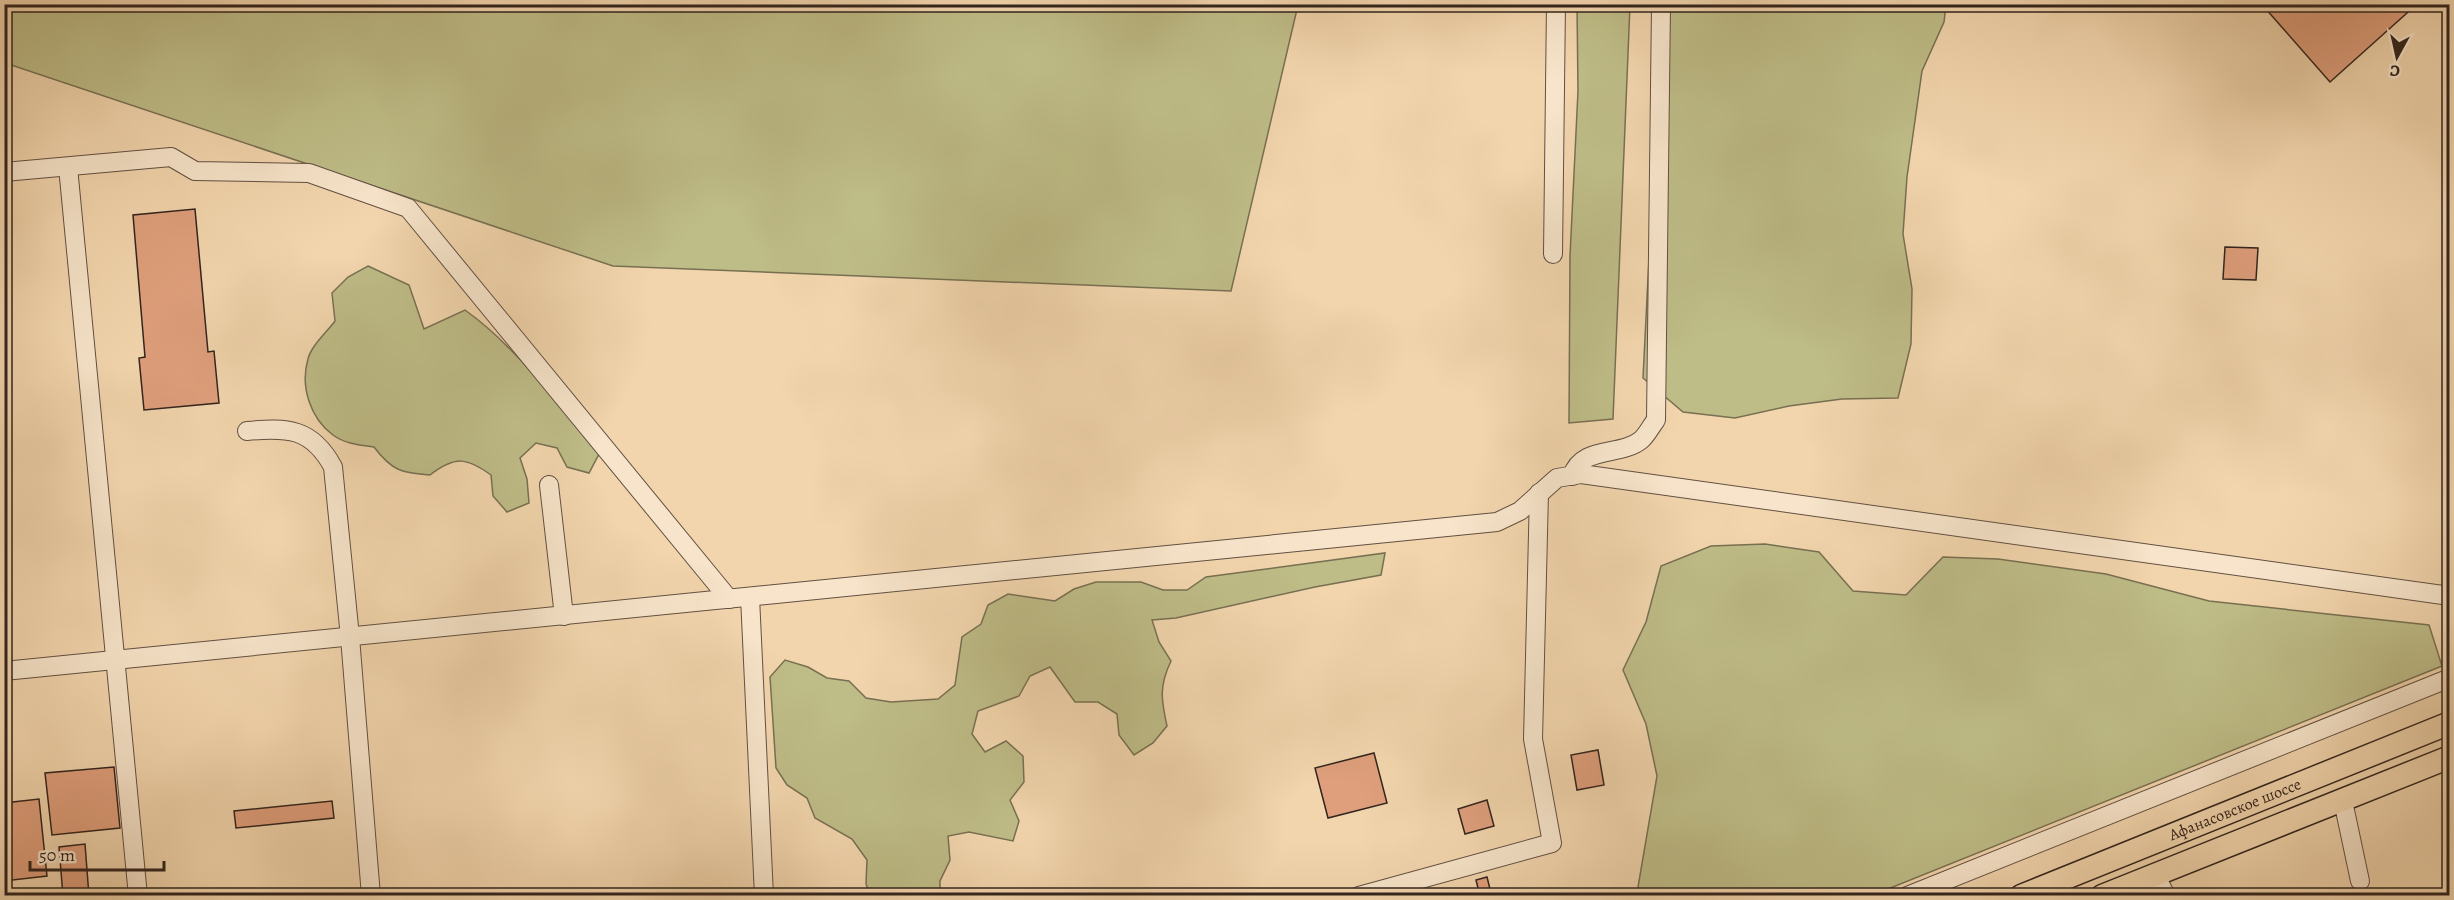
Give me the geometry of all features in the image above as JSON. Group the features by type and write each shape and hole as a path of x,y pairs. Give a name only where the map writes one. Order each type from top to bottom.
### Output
{"main road":[{"name":"Афанасовское шоссе","path":"2021,896 2450,723"},
{"name":"Афанасовское шоссе","path":"2102,896 2450,757"}],"street":[{"path":"1553,254 1556,4"},
{"path":"1572,476 1575,466 1586,457 1614,451 1640,440 1656,420 1660,4"},
{"path":"4,172 171,157 195,171 309,173 408,208 729,599"},
{"path":"68,167 138,896"},
{"path":"247,431 272,428 290,430 307,436 323,449 333,467 350,637 371,896"},
{"path":"4,671 1497,522 1520,511 1557,478 1581,474 2450,596"},
{"path":"549,485 564,615"},
{"path":"1359,896 1552,843 1533,739 1539,493"},
{"path":"750,597 764,896"},
{"path":"1907,896 2450,678"},
{"path":"2343,801 2360,881"},
{"path":"2156,874 2166,896"}],"shaded area":[{"path":"5,4 1298,5 1231,291 613,266 5,63"},
{"path":"1577,5 1630,5 1613,419 1569,423 1570,256 1578,91"},
{"path":"1666,5 1946,5 1944,22 1922,71 1907,177 1903,234 1912,289 1911,344 1898,398 1842,399 1789,406 1735,418 1683,412 1643,378 1660,38"},
{"path":"368,266 409,285 424,329 465,310 484,325 520,359 599,454 589,473 567,467 557,448 536,443 520,458 527,479 529,503 507,512 493,496 491,475 474,465 467,462 454,462 430,475 405,472 392,466 374,447 342,440 325,428 313,411 306,390 308,359 316,344 335,321 332,293 348,277"},
{"path":"1765,544 1819,552 1853,591 1906,595 1943,557 1998,559 2106,574 2209,601 2429,625 2442,666 1873,895 1640,895 1638,887 1657,776 1646,724 1623,670 1646,622 1661,566 1711,546"},
{"path":"1385,553 1381,575 1315,587 1176,618 1152,620 1159,642 1171,661 1164,678 1162,693 1167,726 1153,743 1134,755 1119,735 1117,714 1098,702 1075,702 1050,667 1030,676 1019,696 978,711 972,734 985,752 1006,741 1023,756 1024,782 1010,800 1019,821 1013,841 969,832 948,836 950,860 940,881 940,895 870,895 866,884 867,860 852,839 815,818 807,798 787,785 776,768 770,677 785,660 808,667 827,678 849,681 866,698 891,702 938,699 955,685 962,637 981,624 988,605 1008,594 1055,601 1074,589 1096,582 1141,582 1163,590 1187,590 1206,577"}],"building":[{"path":"2269,4 2417,4 2330,82 2265,8"},
{"path":"195,209 208,352 214,351 219,403 144,410 139,358 145,357 133,215"},
{"path":"2225,247 2258,248 2256,280 2223,279"},
{"path":"1598,750 1604,785 1577,790 1571,755"},
{"path":"1374,753 1387,803 1328,818 1315,768"},
{"path":"114,767 120,828 52,835 45,773"},
{"path":"39,799 47,876 4,881 4,803"},
{"path":"1487,800 1494,826 1465,834 1458,809"},
{"path":"332,801 334,818 236,828 234,811"},
{"path":"85,844 89,896 63,896 59,847"},
{"path":"1487,877 1490,889 1479,892 1476,880"},
{"path":"1428,890 1430,896 1406,896"}]}
